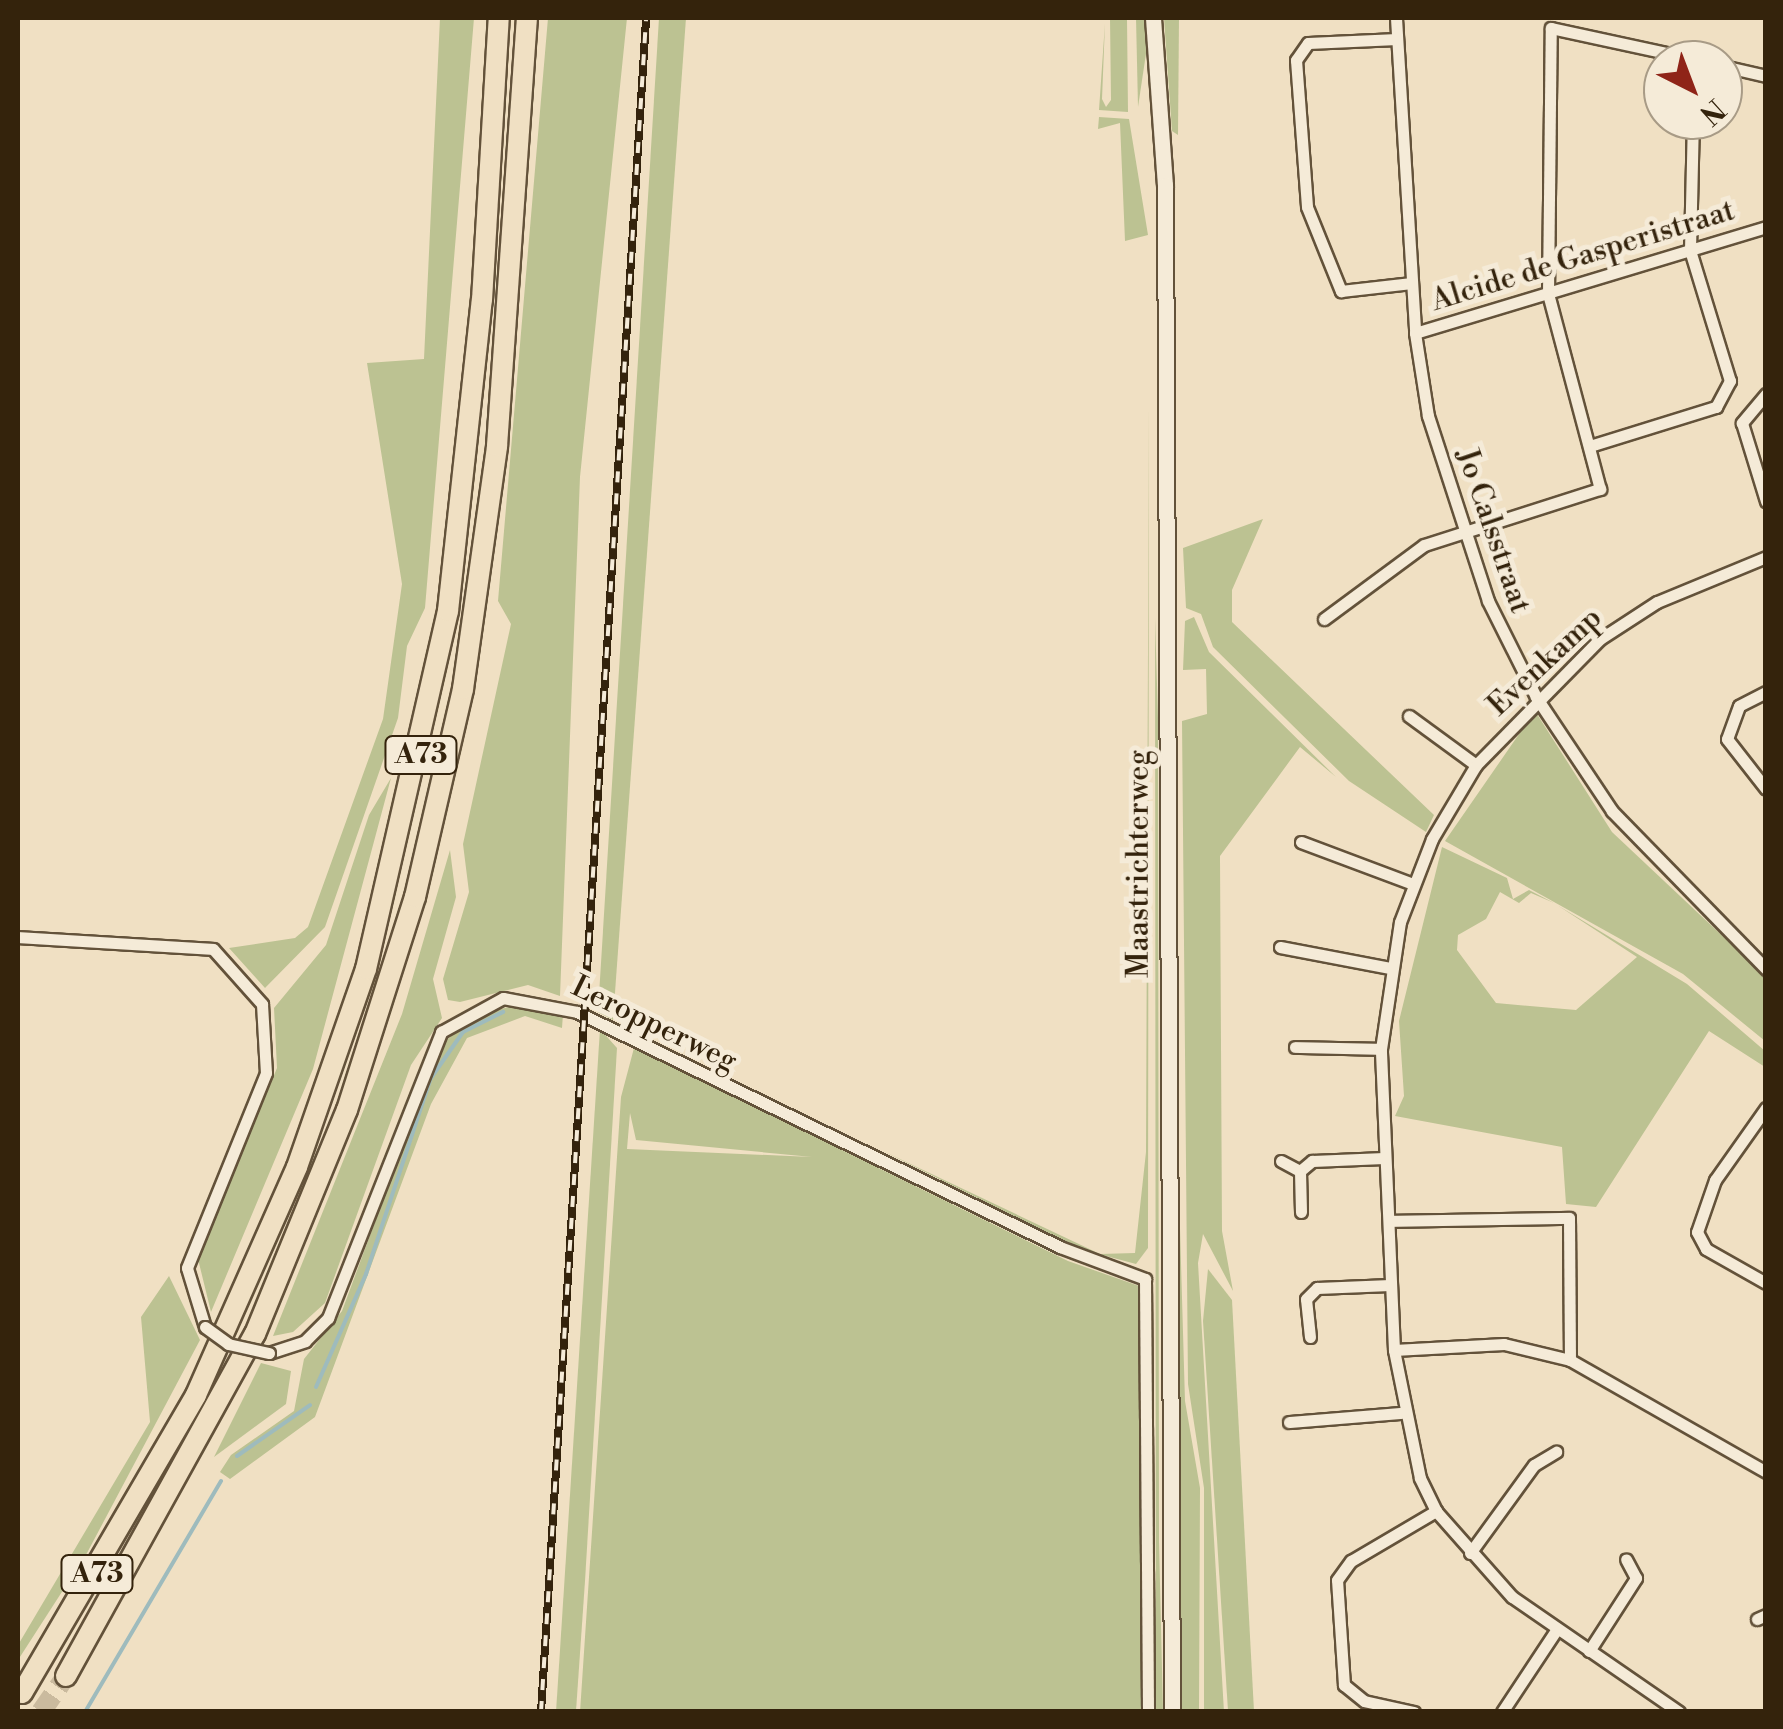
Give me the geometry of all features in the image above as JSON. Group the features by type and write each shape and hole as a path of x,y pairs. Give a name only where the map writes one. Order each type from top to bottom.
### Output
{"highway":[{"name":"A73","path":"22,1693 138,1504 252,1275 326,1090 385,901 455,554 499,18"},
{"name":"A73","path":"66,1676 203,1442 262,1318 347,1110 415,898 463,689 497,446 527,18"}],"main road":[{"name":"Maastrichterweg","path":"1154,18 1165,204 1172,1712"}],"street":[{"name":"Jo Calsstraat","path":"1396,18 1415,332 1462,532 1536,697 1612,811 1766,969"},
{"path":"1324,619 1402,556 1462,532 1592,495 1603,476 1548,293 1551,28 1643,48"},
{"path":"1396,39 1308,43 1296,60 1307,208 1341,292 1412,283"},
{"path":"1593,445 1716,406 1730,381 1690,250 1693,140"},
{"name":"Alcide de Gasperistraat","path":"1415,332 1766,227"},
{"path":"1766,394 1742,423 1766,501"},
{"name":"Evenkamp","path":"1679,1712 1558,1629 1470,1552 1436,1511 1402,1413 1394,1350 1381,1048 1390,968 1412,884 1476,765 1536,697 1657,602 1766,558"},
{"path":"1766,692 1739,706 1728,739 1766,789"},
{"path":"1408,716 1476,765"},
{"path":"1300,842 1412,884"},
{"name":"Leropperweg","path":"18,937 213,949 262,1004 266,1073 187,1268 205,1327 228,1344 269,1353 305,1341 328,1318 441,1032 504,998 567,1008 1060,1247 1145,1278 1148,1712"},
{"path":"1280,947 1390,968"},
{"path":"1295,1047 1381,1048"},
{"path":"1766,1108 1716,1180 1697,1232 1706,1249 1766,1284"},
{"path":"1300,1171 1312,1161 1384,1158"},
{"path":"1282,1162 1300,1171"},
{"path":"1300,1171 1300,1212"},
{"path":"1389,1221 1569,1218 1570,1360"},
{"path":"1310,1336 1306,1299 1317,1288 1390,1285"},
{"path":"1394,1350 1504,1344 1570,1360 1766,1472"},
{"path":"1290,1422 1402,1413"},
{"path":"1470,1552 1534,1465 1556,1452"},
{"path":"1414,1712 1364,1700 1344,1685 1336,1580 1351,1561 1436,1511"},
{"path":"1589,1651 1636,1578 1626,1559"},
{"path":"1502,1712 1558,1629"}],"green space":[{"path":"440,18 474,18 425,608 407,646 398,718 325,927 265,988 229,948 295,938 308,927 383,719 402,584 367,363 424,359"},
{"path":"548,18 627,18 580,477 560,996 528,985 460,1002 448,1000 443,979 469,892 463,844 511,624 498,601"},
{"path":"659,18 686,18 613,1020 598,1012"},
{"path":"1110,18 1127,18 1128,112 1099,110 1105,23 1102,99 1106,107 1111,100"},
{"path":"1136,18 1144,18 1147,47 1138,107"},
{"path":"1164,18 1179,18 1178,135 1172,131"},
{"path":"1099,117 1129,119 1148,235 1125,241 1120,123 1098,129"},
{"path":"1149,399 1148,1248 1136,1264 1080,1249 883,1151 1100,1254 1135,1253 1146,1152"},
{"path":"1263,519 1232,590 1232,622 1434,815 1426,832 1349,781 1213,647 1201,614 1186,608 1183,548"},
{"path":"1155,617 1159,1541 1163,1712 1156,1711"},
{"path":"1194,617 1209,652 1336,777 1300,747 1220,856 1222,1231 1233,1291 1203,1234 1198,1263 1224,1712 1204,1711 1204,1488 1188,1384 1182,721 1207,714 1206,669 1183,670 1185,621"},
{"path":"1535,711 1612,832 1765,976 1765,1041 1683,974 1445,841"},
{"path":"1178,722 1178,1159 1185,1401 1200,1488 1199,1712 1181,1711 1176,1564"},
{"path":"391,778 313,1069 211,1312 198,1259 277,1068 274,1008 326,945 369,815"},
{"path":"1442,847 1507,878 1513,899 1529,890 1554,903 1531,893 1519,903 1500,892 1486,919 1458,935 1457,950 1496,1003 1576,1010 1637,957 1557,905 1687,984 1765,1051 1765,1067 1709,1031 1596,1207 1566,1204 1562,1147 1395,1116 1404,1096 1399,1021"},
{"path":"450,850 456,897 433,979 442,1018 411,1065 325,1303 293,1332 273,1336 402,1014"},
{"path":"509,1007 563,1014 562,1028 525,1016 467,1038 431,1104 315,1417 230,1479 220,1472 231,1455 294,1411 304,1359 342,1311 441,1044 480,1014"},
{"path":"600,1029 617,1048 585,1581 576,1711 556,1712"},
{"path":"634,1048 1068,1261 1139,1286 1143,1711 580,1712 621,1097","holes":["630,1113 636,1140 812,1157 627,1149"]},
{"path":"1208,1269 1232,1300 1254,1711 1228,1711 1203,1321"},
{"path":"169,1276 200,1340 87,1553 18,1660 18,1645 150,1422 141,1317"},
{"path":"261,1363 291,1371 286,1404 214,1457"}],"waterway":[{"path":"316,1387 366,1274 431,1078 463,1032 503,1012"},
{"path":"237,1456 310,1405"},
{"path":"85,1712 221,1481"}],"tunnel":[{"path":"41,1712 66,1676"}],"railway":[{"path":"541,1712 646,18"}]}
